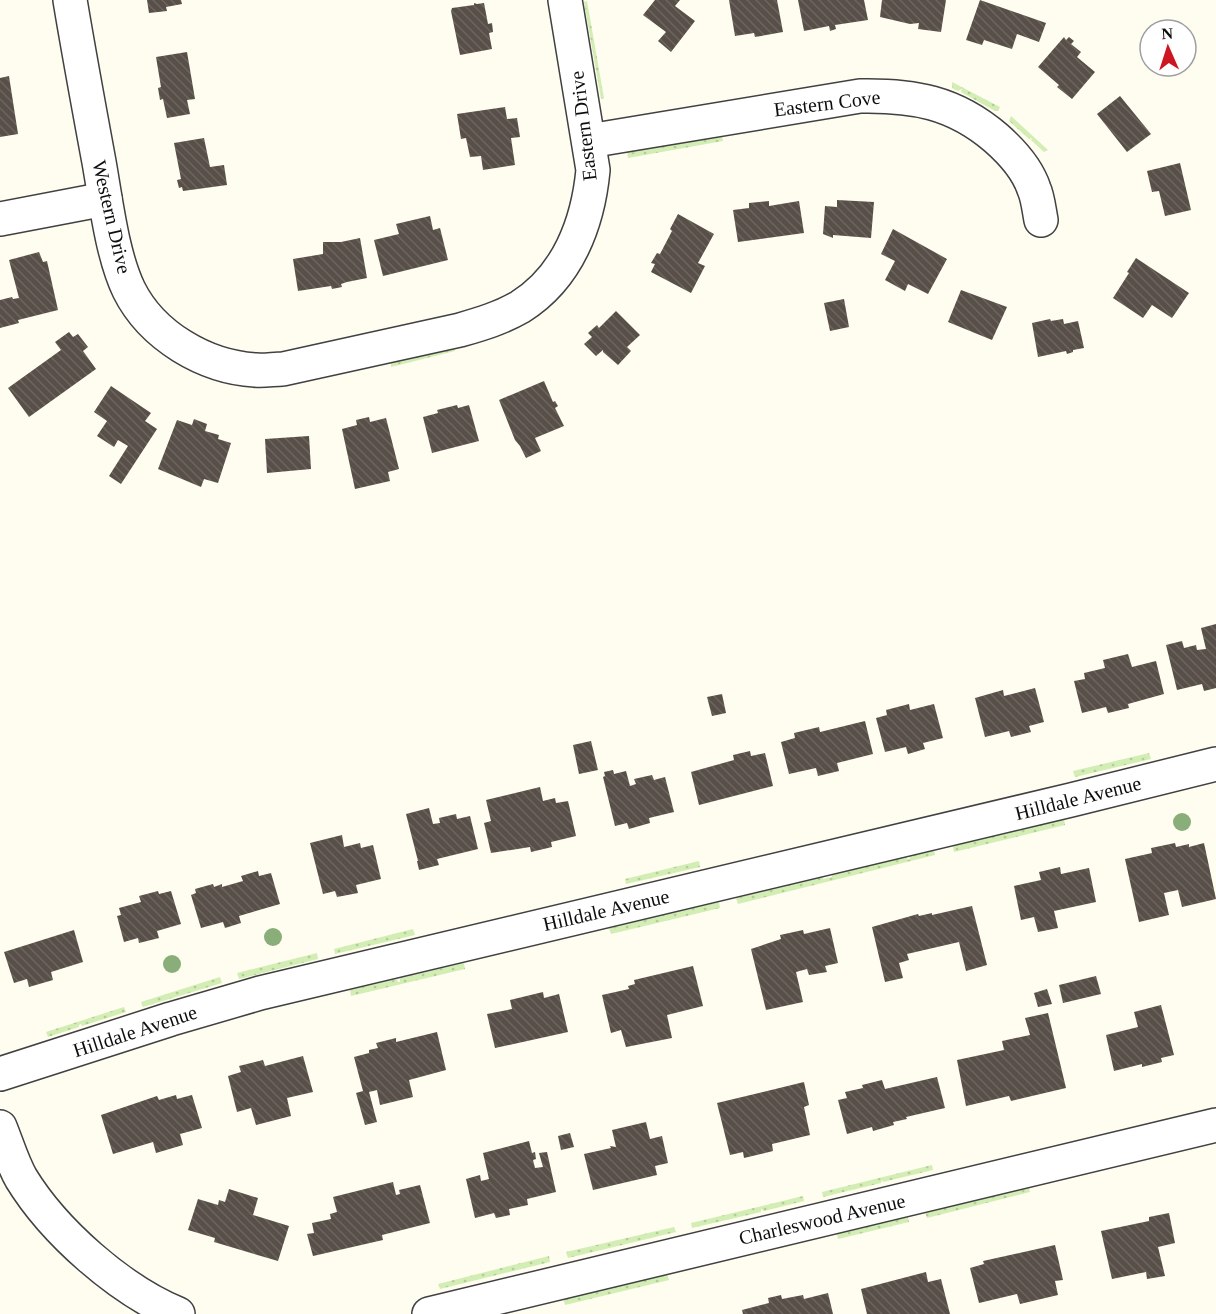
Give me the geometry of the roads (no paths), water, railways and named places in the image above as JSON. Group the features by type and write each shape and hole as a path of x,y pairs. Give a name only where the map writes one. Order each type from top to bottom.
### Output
{"street":[{"name":"Western Drive","path":"70,0 105,199 119,264 130,291 153,324 194,353 218,363 255,370 283,369 388,346"},
{"name":"Eastern Drive","path":"388,346 488,322 520,307 547,284 576,242 586,216 593,170 565,0"},
{"name":"Eastern Cove","path":"589,141 860,96 891,95 921,100 953,110 976,121 1012,152 1028,174 1035,190 1041,220"},
{"path":"0,219 105,199"},
{"name":"Hilldale Avenue","path":"0,1074 260,993 1216,764"},
{"name":"Charleswood Avenue","path":"429,1314 1216,1125"},
{"path":"0,1127 21,1177 42,1206 81,1249 156,1305 178,1314"}]}
